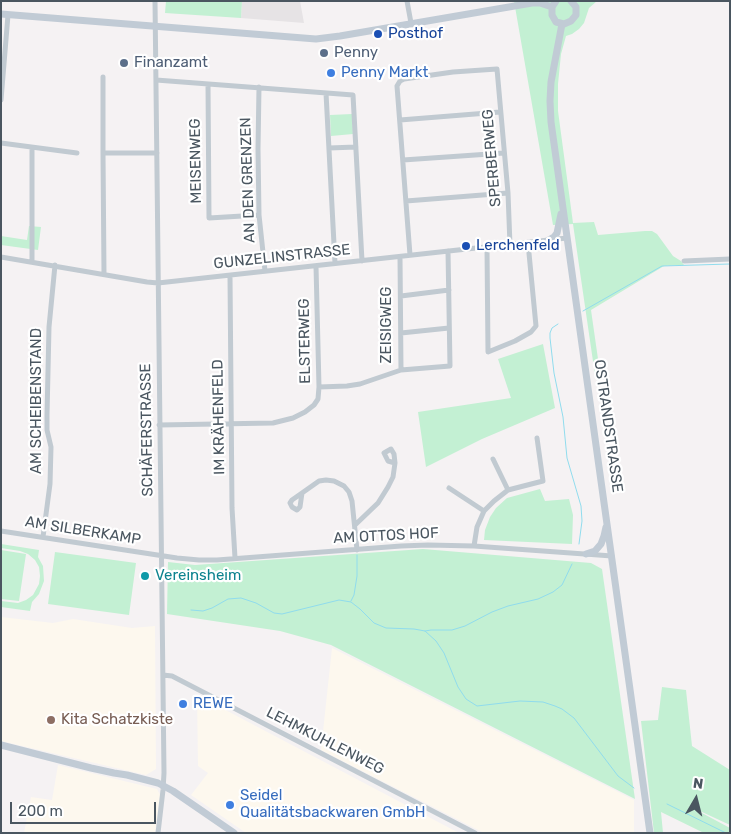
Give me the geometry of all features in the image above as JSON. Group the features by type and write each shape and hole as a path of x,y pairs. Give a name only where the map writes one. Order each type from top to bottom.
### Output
{"main road":[{"path":"5,15 316,39 526,2 554,4 551,12 556,22 562,24 569,23 575,17 576,10 573,2"},
{"name":"OSTRANDSTRASSE","path":"562,24 552,73 551,122 650,833"},
{"path":"547,241 557,233 563,209"},
{"path":"586,554 596,551 601,544 607,522"},
{"path":"1,745 91,768 134,776 164,785 234,833"}],"street":[{"name":"SCHÄFERSTRASSE","path":"155,1 164,785 158,833"},
{"path":"408,1 411,23"},
{"path":"1,100 5,15"},
{"name":"SPERBERWEG","path":"400,120 398,86 400,81 453,72 497,68 508,193 510,245"},
{"path":"103,77 104,274"},
{"path":"156,80 353,95 362,260"},
{"name":"MEISENWEG","path":"208,84 209,218 259,215"},
{"name":"AN DEN GRENZEN","path":"259,87 259,215 264,271"},
{"path":"326,93 335,264"},
{"path":"410,256 400,120 500,112"},
{"path":"1,144 77,152"},
{"path":"329,148 356,147"},
{"path":"32,148 32,262"},
{"path":"103,153 156,153"},
{"path":"403,160 504,153"},
{"path":"406,201 508,193"},
{"name":"GUNZELINSTRASSE","path":"1,257 158,283 567,238"},
{"path":"487,248 488,352 515,341 531,332 536,326 528,243"},
{"path":"401,370 450,366 448,251"},
{"name":"ZEISIGWEG","path":"319,387 360,384 401,370 400,257"},
{"path":"684,261 730,260"},
{"name":"AM SCHEIBENSTAND","path":"43,537 50,484 51,447 47,430 49,327 55,265"},
{"name":"ELSTERWEG","path":"159,425 273,423 292,418 314,405 318,399 319,387 316,266"},
{"name":"IM KRÄHENFELD","path":"230,276 234,558"},
{"path":"401,296 449,290"},
{"path":"401,333 449,328"},
{"path":"474,546 477,527 484,511 494,501 508,490 543,481 537,438"},
{"path":"493,459 508,490"},
{"path":"355,525 378,503 393,477 395,462"},
{"path":"302,493 319,481 334,481 344,486 351,496 357,550"},
{"path":"449,488 484,511"},
{"name":"AM SILBERKAMP","path":"1,531 161,556"},
{"name":"AM OTTOS HOF","path":"161,556 217,560 428,545 474,546 612,556"},
{"name":"LEHMKUHLENWEG","path":"163,675 172,676 475,833"}],"shaded area":[{"path":"242,1 300,1 304,23 241,18"},
{"path":"1,617 53,623 73,619 132,628 155,626 156,769 146,775 1,741"},
{"path":"332,648 634,800 634,833 484,833 321,750"},
{"path":"197,695 459,833 246,833 191,795 208,773 198,766"},
{"path":"58,765 157,789 160,795 155,833 24,833 31,797 52,800"}],"green space":[{"path":"166,1 242,1 241,18 165,13"},
{"path":"514,1 597,1 589,8 584,23 579,29 566,36 561,54 558,111 573,223 594,222 598,235 652,231 657,234 673,256 684,265 664,266 591,310 599,366 595,375 573,224 553,225"},
{"path":"352,114 353,134 331,136 330,115"},
{"path":"29,226 41,227 38,250 1,245 1,236 27,240"},
{"path":"543,344 555,408 482,439 426,467 418,412 511,398 498,359"},
{"path":"540,489 545,501 569,499 573,515 572,544 484,540 485,530 496,508 507,498"},
{"path":"1,544 39,550 38,557 43,566 44,581 39,594 32,602 30,611 1,607 1,601 18,603 33,595 39,584 39,567 28,554 1,548"},
{"path":"423,549 591,563 602,569 635,799 331,645 280,631 167,614 168,562 195,565"},
{"path":"1,550 26,554 19,601 1,599"},
{"path":"55,552 136,563 129,615 48,604"},
{"path":"662,687 686,690 692,746 730,770 730,825 687,805 730,828 730,833 704,833 661,812 663,833 654,833 641,721 658,720"}],"waterway":[{"path":"583,311 662,266 730,264"},
{"path":"558,324 552,328 550,338 554,373 563,417 567,458 581,506 582,521 579,544"},
{"path":"351,601 354,595 357,576 357,555"},
{"path":"425,631 452,630 508,606 538,599 553,592 562,585 572,564"},
{"path":"191,610 203,611 228,599 241,598 256,603 274,613 282,614 339,600 351,602 374,623 386,628 425,631 436,641 444,653 458,687 466,699 477,706 520,701 543,702 562,709 574,718 618,776 634,788"},
{"path":"667,804 726,833"}],"place":[{"name":"Posthof","path":"378,34"},
{"name":"Penny","path":"324,53"},
{"name":"Finanzamt","path":"124,63"},
{"name":"Penny Markt","path":"331,73"},
{"name":"Lerchenfeld","path":"466,246"},
{"name":"Vereinsheim","path":"145,576"},
{"name":"REWE","path":"183,704"},
{"name":"Kita Schatzkiste","path":"51,720"},
{"name":"Seidel Qualitätsbackwaren GmbH","path":"230,805"}]}
